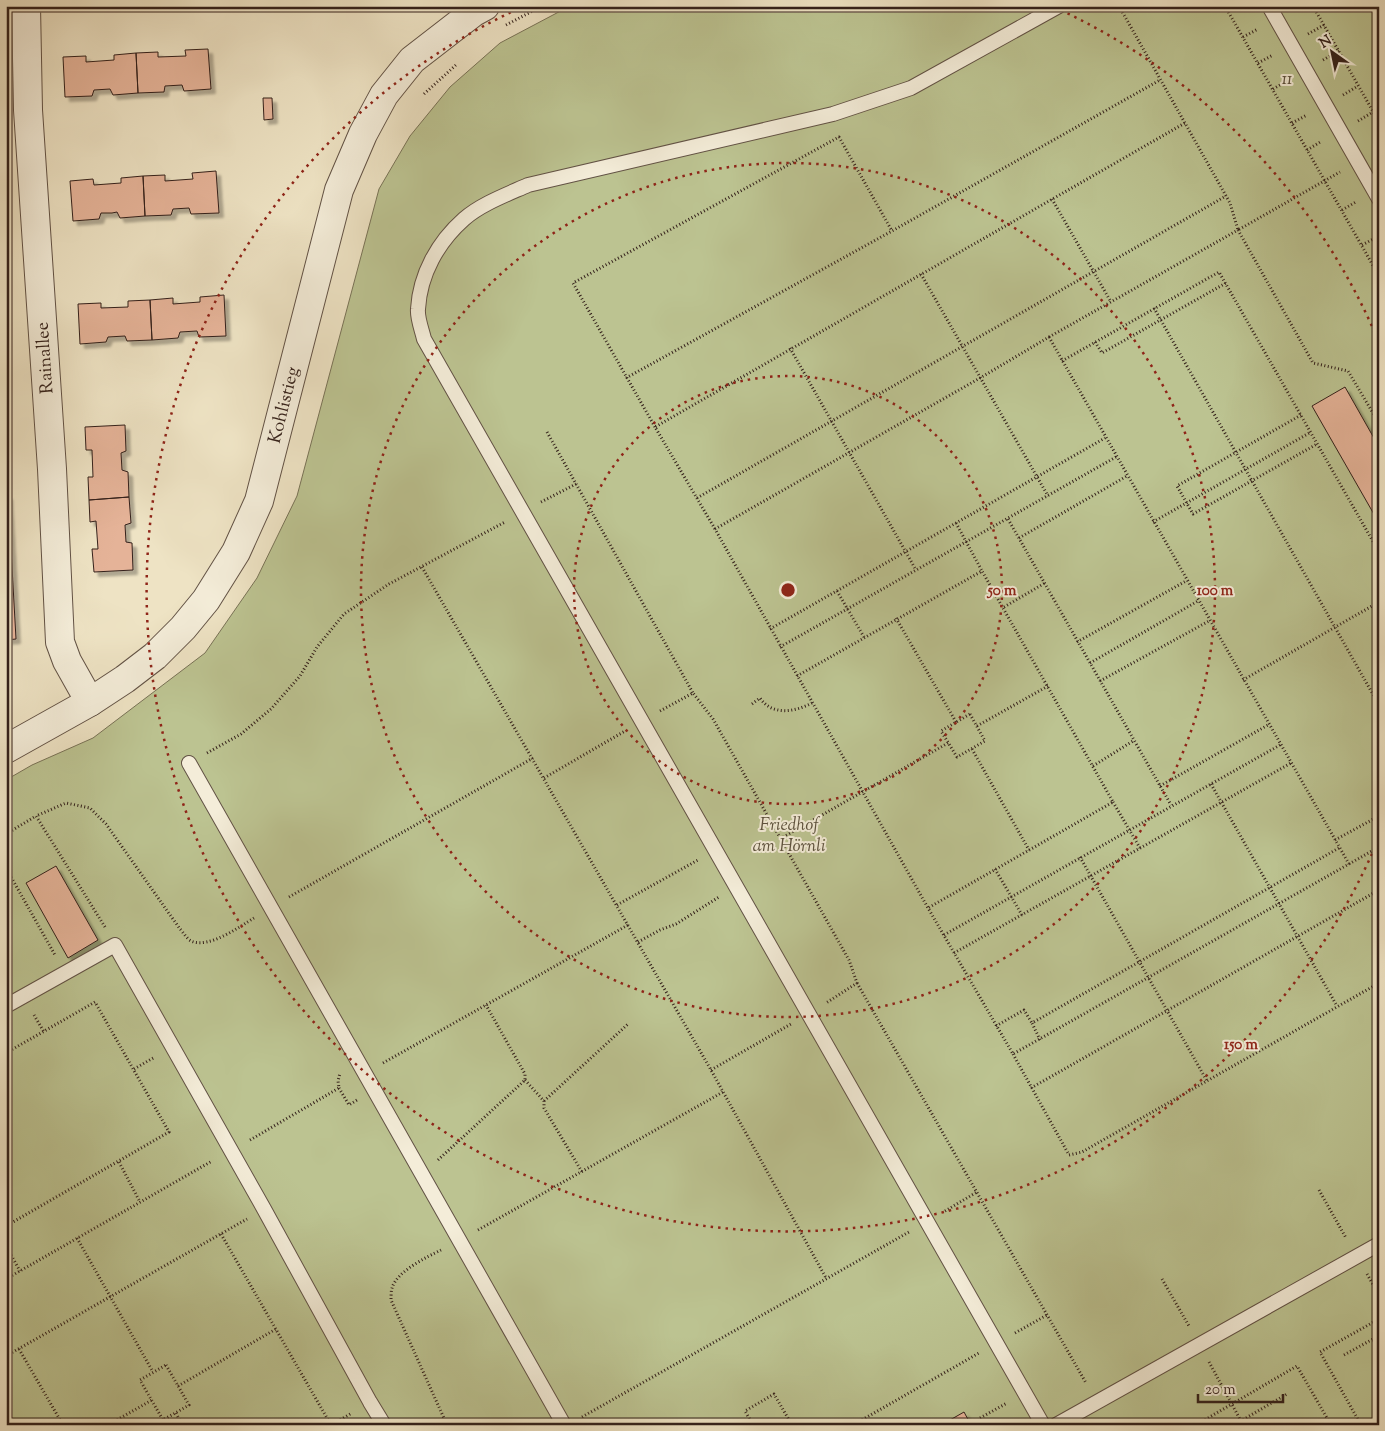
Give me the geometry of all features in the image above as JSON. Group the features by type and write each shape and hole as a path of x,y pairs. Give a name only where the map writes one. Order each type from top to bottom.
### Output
{"street":[{"name":"Rainallee","path":"26,6 28,110 52,469 60,642 66,661 90,702"},
{"name":"Kohlistieg","path":"6,749 90,702 155,656 183,628 206,600 236,552 259,501 339,190 363,134 384,95 412,60 474,12 485,6"}],"lane":[{"path":"1043,1425 424,339 418,310 424,278 439,245 465,218 497,199 528,185 834,114 880,99 911,88 1059,6"},
{"path":"1270,6 1379,199"},
{"path":"189,763 460,1240 570,1422"},
{"path":"6,1006 116,945 384,1425"},
{"path":"1056,1425 1379,1244"}],"path":[{"path":"1119,6 1230,203 1238,230 1313,363 1348,371 1379,423"},
{"path":"1225,6 1378,271 1379,276"},
{"path":"1313,6 1379,122"},
{"path":"626,378 1160,80"},
{"path":"655,427 1185,123"},
{"path":"892,231 839,137 572,283 715,529 780,647 1069,1155 1082,1152 1379,982"},
{"path":"715,529 1358,162"},
{"path":"696,498 1226,196"},
{"path":"1052,199 1111,302"},
{"path":"1362,245 1379,236"},
{"path":"1062,361 1219,272 1379,552"},
{"path":"921,274 1048,496"},
{"path":"1095,342 1102,353 1226,283"},
{"path":"1154,308 1379,705"},
{"path":"1049,337 1186,581 1349,864"},
{"path":"790,348 916,570"},
{"path":"1301,415 1177,486 1193,514 1317,444"},
{"path":"546,432 693,693 713,719 849,960 858,983 1097,1402"},
{"path":"1153,522 1310,432"},
{"path":"770,629 1105,438"},
{"path":"780,647 1116,457"},
{"path":"1019,538 1127,476"},
{"path":"189,763 242,734 271,709 300,676 317,647 344,614 389,584 576,484"},
{"path":"1008,519 1171,806"},
{"path":"956,523 1140,848"},
{"path":"422,567 711,1070 826,1278"},
{"path":"797,676 896,618 982,571"},
{"path":"1078,642 1186,581"},
{"path":"1004,607 1045,583"},
{"path":"837,590 864,637"},
{"path":"1090,663 1198,601"},
{"path":"1243,680 1379,602"},
{"path":"896,618 956,722"},
{"path":"1100,681 1209,621"},
{"path":"977,726 1048,686"},
{"path":"544,778 693,693"},
{"path":"752,704 760,698 771,709 794,710 812,703"},
{"path":"970,714 977,726 985,742 957,757 941,731 970,714"},
{"path":"1160,786 1268,725"},
{"path":"1093,766 1133,741"},
{"path":"780,839 948,743"},
{"path":"944,935 1280,745"},
{"path":"972,749 1029,850"},
{"path":"6,834 36,816 66,803 90,808 106,824 180,929 191,940 206,943 225,935 533,758"},
{"path":"954,953 1291,763"},
{"path":"1211,784 1337,1006"},
{"path":"928,908 1113,802"},
{"path":"36,816 116,945"},
{"path":"1335,840 1379,816"},
{"path":"1013,1054 1379,847"},
{"path":"1032,1023 1339,848"},
{"path":"617,905 716,850"},
{"path":"1080,857 1207,1081"},
{"path":"6,868 65,972"},
{"path":"995,869 1022,915"},
{"path":"638,942 676,924 736,886"},
{"path":"1031,1088 1379,890"},
{"path":"365,1073 628,925"},
{"path":"711,1070 809,1014 858,983"},
{"path":"6,1053 96,1002 170,1132 6,1226"},
{"path":"486,1005 525,1074 525,1080 544,1101 544,1108 582,1172"},
{"path":"996,1026 1024,1010 1040,1040"},
{"path":"544,1101 628,1024"},
{"path":"422,1174 525,1080"},
{"path":"447,1425 394,1308 391,1300 392,1287 412,1266 723,1092"},
{"path":"254,1138 325,1096"},
{"path":"6,1279 231,1151"},
{"path":"119,1162 140,1202"},
{"path":"1319,1190 1357,1257"},
{"path":"570,1422 977,1192"},
{"path":"6,1356 264,1210"},
{"path":"221,1234 331,1425"},
{"path":"77,1238 153,1372"},
{"path":"6,1246 20,1271"},
{"path":"1162,1279 1241,1421"},
{"path":"853,1425 1047,1315"},
{"path":"1361,1425 1320,1352 1379,1319"},
{"path":"178,1386 276,1329"},
{"path":"1344,1356 1373,1339 1376,1344 1379,1342"},
{"path":"19,1349 63,1425"},
{"path":"166,1365 178,1386 189,1405 163,1420 140,1380 166,1365"},
{"path":"1196,1425 1297,1366 1331,1425"},
{"path":"980,1418 1025,1393"},
{"path":"753,1425 745,1410 774,1394 792,1425"},
{"path":"1234,1425 1287,1394"},
{"path":"108,1425 152,1400"},
{"path":"176,1413 182,1425"}],"green space":[{"name":"Friedhof am Hörnli","path":"570,6 1379,6 1379,1425 6,1425 6,780 32,765 93,738 205,653 257,578 297,496 379,189 410,136 450,87 500,43"}],"building":[{"path":"208,49 211,89 184,91 182,85 165,86 164,92 138,93 136,53 158,52 158,57 186,56 185,50"},
{"path":"136,53 138,93 113,95 110,89 94,90 92,96 65,97 63,57 86,56 86,62 114,60 114,55"},
{"path":"263,98 272,98 273,119 264,120"},
{"path":"216,171 219,213 191,214 189,208 173,209 171,215 145,216 143,176 165,175 165,181 193,179 192,173"},
{"path":"143,176 145,216 120,218 117,212 101,213 99,219 73,221 70,181 93,179 94,185 121,183 121,178"},
{"path":"224,295 226,336 199,337 197,331 180,332 178,338 152,340 150,300 173,298 173,304 200,302 200,297"},
{"path":"150,300 152,340 127,341 125,336 108,337 106,342 80,344 78,304 101,303 101,308 128,307 128,301"},
{"path":"1345,387 1379,447 1379,523 1312,406"},
{"path":"125,425 126,451 121,453 122,470 128,472 129,497 89,500 88,477 93,477 92,450 86,450 85,427"},
{"path":"8,495 12,567 6,568 6,496"},
{"path":"129,497 131,523 125,525 126,542 132,543 133,570 94,572 92,549 98,549 96,521 90,522 89,500"},
{"path":"12,567 16,639 6,640 6,568"},
{"path":"56,866 98,940 68,958 26,883"},
{"path":"964,1412 971,1425 941,1425 943,1424"}],"park label":[{"name":"11","path":"1287,78"}]}
